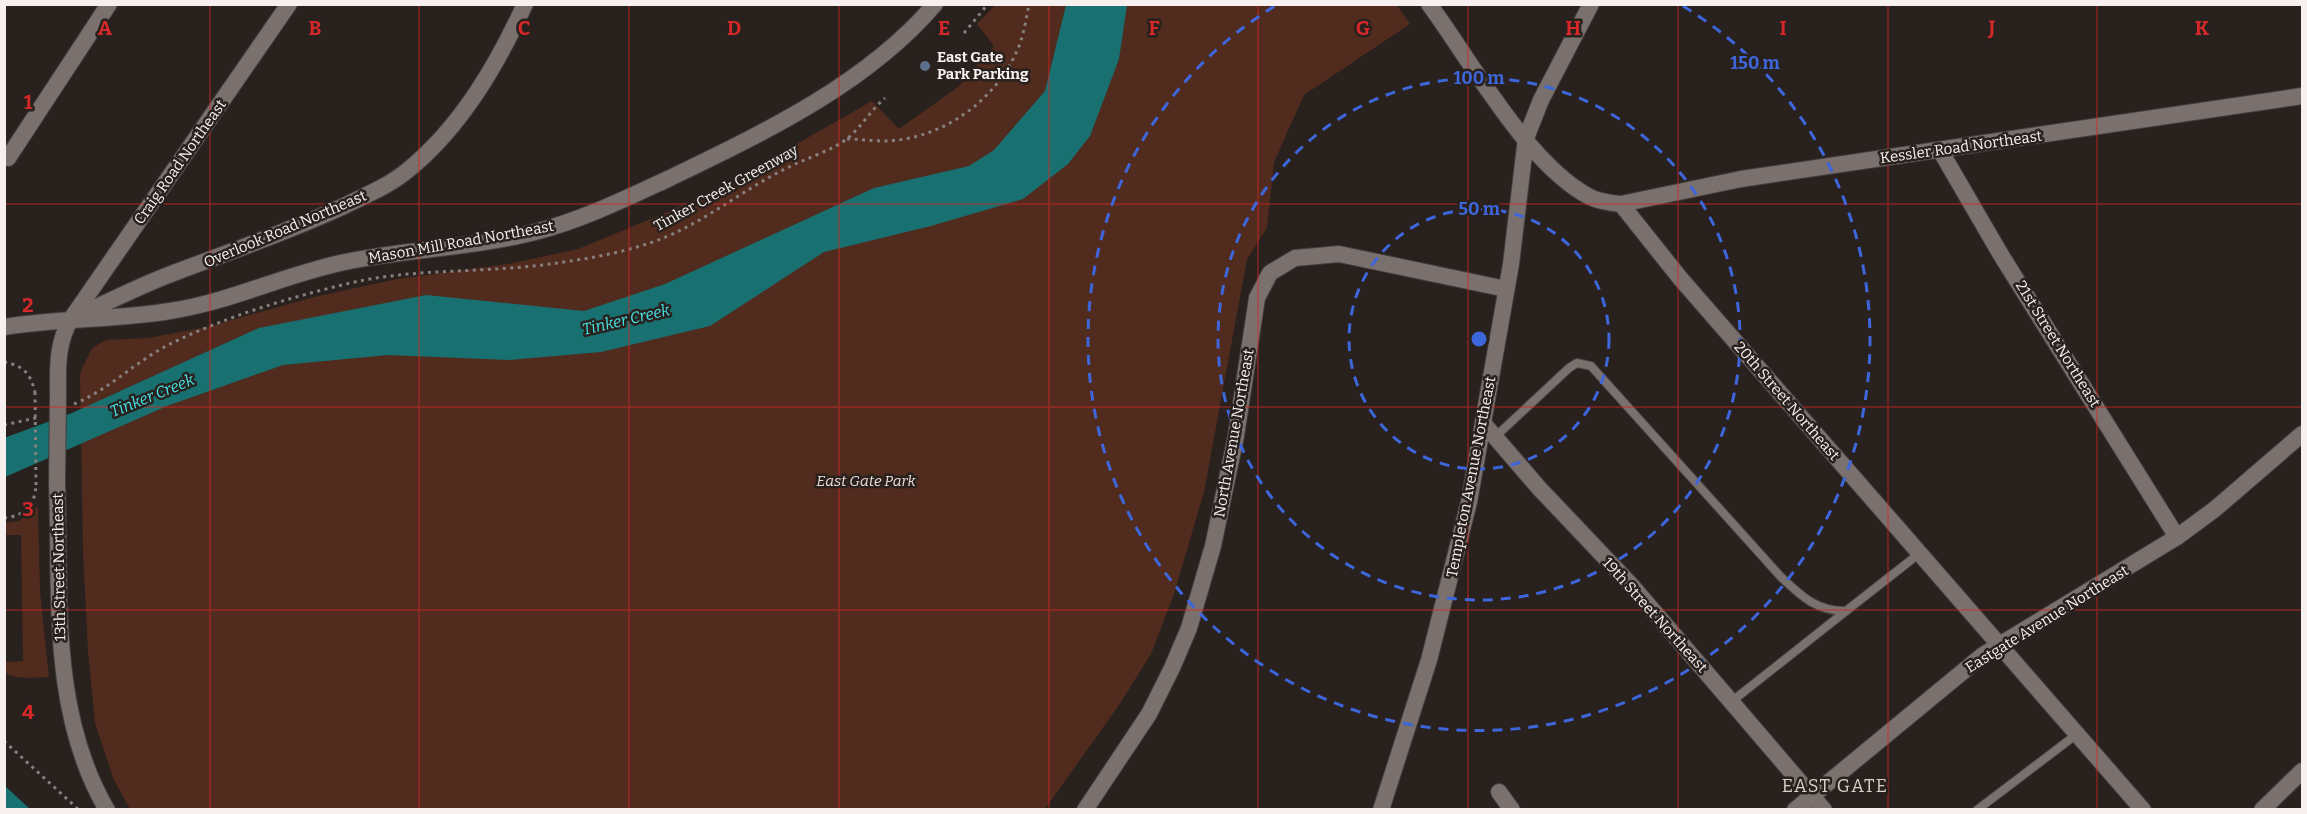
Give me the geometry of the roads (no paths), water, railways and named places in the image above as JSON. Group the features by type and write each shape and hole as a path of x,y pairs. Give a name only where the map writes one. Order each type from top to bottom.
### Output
{"street":[{"path":"8,158 109,4"},
{"name":"Craig Road Northeast","path":"71,320 289,4"},
{"name":"Overlook Road Northeast","path":"71,320 169,275 257,244 383,188 429,151 465,110 486,79 525,4"},
{"name":"Mason Mill Road Northeast","path":"4,327 169,312 203,304 295,274 346,262 490,240 563,224 674,176 787,117 871,63 901,39 935,4"},
{"path":"1429,4 1540,156 1589,196 1604,202 1621,204"},
{"name":"Templeton Avenue Northeast","path":"1381,810 1429,660 1457,560 1506,289 1526,138 1541,100 1591,4"},
{"name":"Kessler Road Northeast","path":"1621,204 1741,179 2302,96"},
{"name":"21st Street Northeast","path":"1940,150 2001,255 2177,537"},
{"name":"20th Street Northeast","path":"1621,204 1680,278 2143,810"},
{"name":"North Avenue Northeast","path":"1085,810 1149,714 1189,628 1213,546 1236,436 1257,298 1270,273 1295,258 1338,254 1506,289"},
{"name":"13th Street Northeast","path":"71,320 62,335 58,357 62,402 57,483 65,687 82,759 108,810"},
{"name":"19th Street Northeast","path":"1483,423 1539,488 1632,586 1824,810"},
{"name":"Eastgate Avenue Northeast","path":"1795,810 1948,681 2000,645 2177,537 2216,509 2302,434"},
{"path":"2262,810 2302,771"},
{"path":"1499,792 1512,810"}],"lane":[{"path":"1495,437 1569,368 1576,363 1591,366 1781,577 1817,607 1831,611 1846,611"},
{"path":"1731,702 1920,553"},
{"path":"1977,810 1994,794 2077,734"}],"water":[{"name":"Tinker Creek","path":"1066,5 1127,5 1119,59 1090,136 1068,164 1023,199 931,226 824,252 710,326 601,352 509,360 388,355 283,365 167,406 5,477 4,438 72,413 259,328 426,295 584,311 665,284 874,188 969,166 994,150 1045,91"},
{"path":"5,786 30,809 5,809"}],"place":[{"name":"East Gate Park Parking","path":"925,66"}],"district":[{"name":"EAST GATE","path":"1835,786"}],"park label":[{"name":"East Gate Park","path":"866,481"}]}
